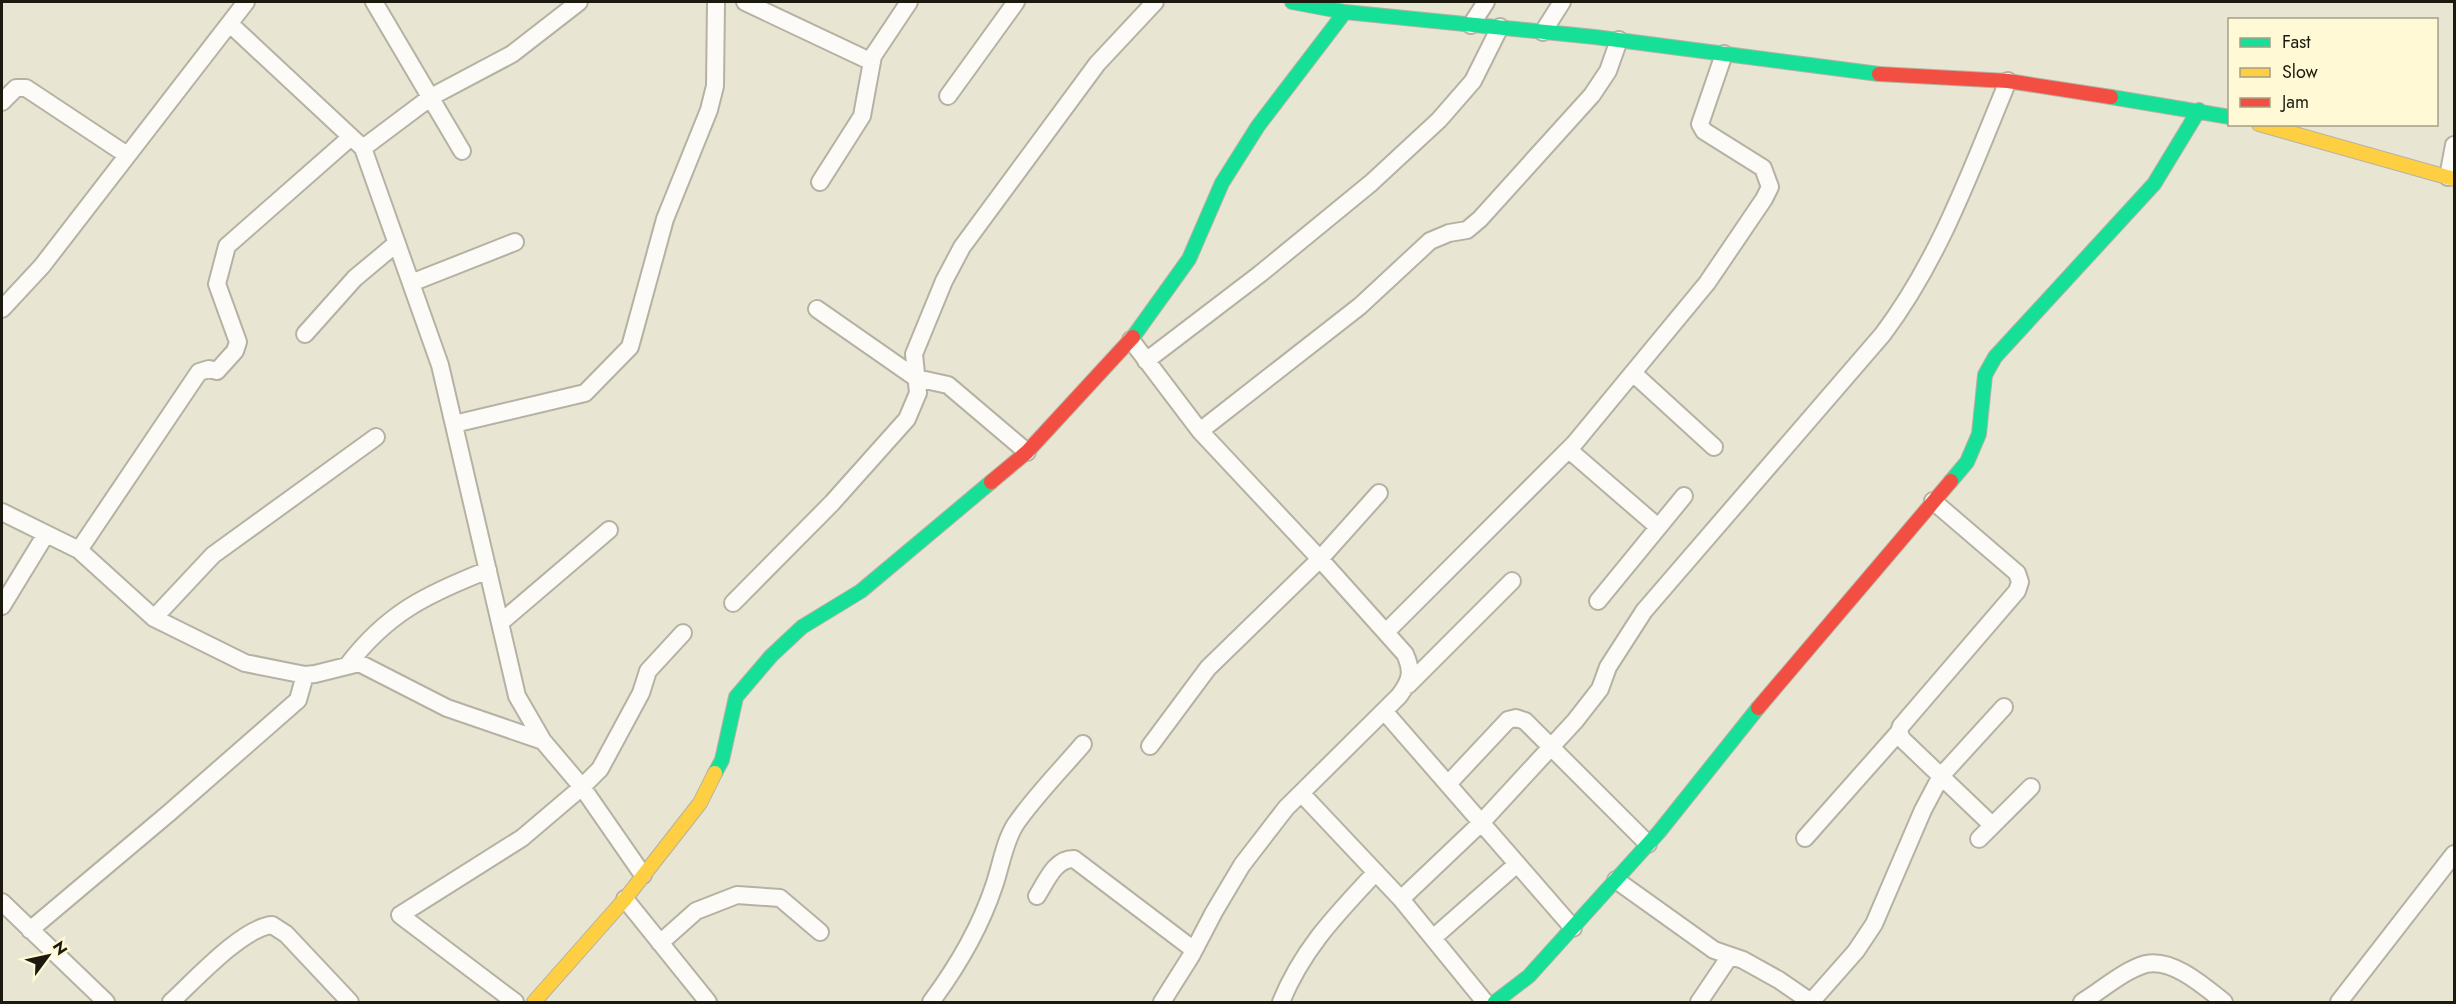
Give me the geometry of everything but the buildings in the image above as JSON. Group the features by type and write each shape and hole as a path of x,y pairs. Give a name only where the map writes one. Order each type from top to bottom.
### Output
{"street":[{"path":"2,309 42,266 246,2"},
{"path":"374,2 462,151"},
{"path":"79,550 199,372 209,369 217,371 235,351 238,342 217,284 227,246 357,142 431,97 512,54 579,2"},
{"path":"454,424 585,393 630,346 666,219 709,110 715,86 716,2"},
{"path":"745,2 872,62"},
{"path":"820,182 862,116 872,62 879,43 909,2"},
{"path":"948,96 1016,2"},
{"path":"733,603 832,503 907,419 918,393 914,354 944,281 962,247 1097,64 1155,2"},
{"path":"1292,2 1345,12 1620,40 1899,77 2008,81 2199,110 2228,117"},
{"path":"1394,17 1405,2"},
{"path":"1471,25 1486,2"},
{"path":"1543,32 1562,2"},
{"path":"534,1002 626,899 700,803 723,760 736,697 771,656 802,627 861,591 1027,452 1131,340 1189,259 1222,183 1258,126 1345,12"},
{"path":"230,24 357,142 397,243 440,364 517,696 543,741 582,788 643,875"},
{"path":"1146,361 1260,274 1371,183 1431,128 1473,81 1500,27"},
{"path":"1200,431 1360,306 1430,242 1449,233 1467,230 1480,219 1592,95 1608,71 1620,40"},
{"path":"1386,632 1569,450 1707,283 1770,187 1762,168 1704,131 1700,123 1724,54"},
{"path":"1401,899 1481,823 1575,721 1599,689 1608,667 1644,611 1884,334 1902,309 1939,245 2008,81"},
{"path":"2,102 16,88 26,88 128,155"},
{"path":"1496,1002 1529,976 1648,844 1786,673 1967,462 1979,434 1985,375 1995,357 2154,184 2199,110"},
{"path":"2266,126 2451,178 2454,146"},
{"path":"411,283 515,242"},
{"path":"305,334 356,278 397,243"},
{"path":"817,309 916,378 948,385 1027,452"},
{"path":"1131,340 1200,431 1405,654 1411,676 1407,686"},
{"path":"1633,373 1714,447"},
{"path":"154,618 213,555 376,437"},
{"path":"1569,450 1658,527"},
{"path":"1150,746 1208,668 1320,559 1379,493"},
{"path":"1598,602 1684,496"},
{"path":"1805,838 1899,732 1901,726 2017,591 2020,582 2017,573 1933,501"},
{"path":"2,512 79,550 154,618 245,663 305,675 359,663 447,708 543,741"},
{"path":"500,623 609,530"},
{"path":"2,606 46,534"},
{"path":"347,666 366,641 407,607 440,589 488,570"},
{"path":"1162,1002 1242,865 1286,808 1512,581"},
{"path":"515,1002 400,915 522,838 582,788 600,769 641,693 648,671 683,633"},
{"path":"30,930 298,700 305,675"},
{"path":"1616,880 1714,950 1743,960 1779,980 1811,1002 1856,951 1874,924 1923,810 1941,776 2004,707"},
{"path":"1384,711 1573,928"},
{"path":"1448,784 1508,720 1516,718 1525,722 1648,844"},
{"path":"1899,732 1902,739 1992,825"},
{"path":"932,1002 950,977 976,929 1015,825 1083,744"},
{"path":"1979,839 2031,787"},
{"path":"1301,793 1401,899 1485,1002"},
{"path":"2339,1002 2454,854"},
{"path":"1037,896 1059,864 1065,859 1074,859 1194,950"},
{"path":"1433,938 1517,864"},
{"path":"1281,1002 1304,957 1325,927 1376,872"},
{"path":"660,943 696,911 737,895 780,898 820,932"},
{"path":"626,899 708,1002"},
{"path":"2,902 106,1002"},
{"path":"171,1002 244,937 260,926 272,925 286,934 350,1002"},
{"path":"1699,1002 1730,956"},
{"path":"2082,1002 2131,970 2148,963 2169,966 2193,977 2224,1002"}],"traffic: fast":[{"path":"1292,2 1345,12 1595,37 1879,74"},
{"path":"1133,337 1189,259 1222,183 1258,126 1345,12"},
{"path":"2111,97 2228,117"},
{"path":"1951,481 1967,462 1979,434 1985,375 1995,357 2154,184 2199,110"},
{"path":"715,773 722,760 736,697 771,656 802,627 861,591 991,482"},
{"path":"1495,1002 1529,976 1659,832 1758,708"}],"traffic: slow":[{"path":"2266,126 2454,179"},
{"path":"534,1002 625,899 700,803 715,773"}],"traffic: jam":[{"path":"1879,74 2008,81 2111,97"},
{"path":"991,482 1027,452 1133,337"},
{"path":"1758,708 1951,481"}]}
